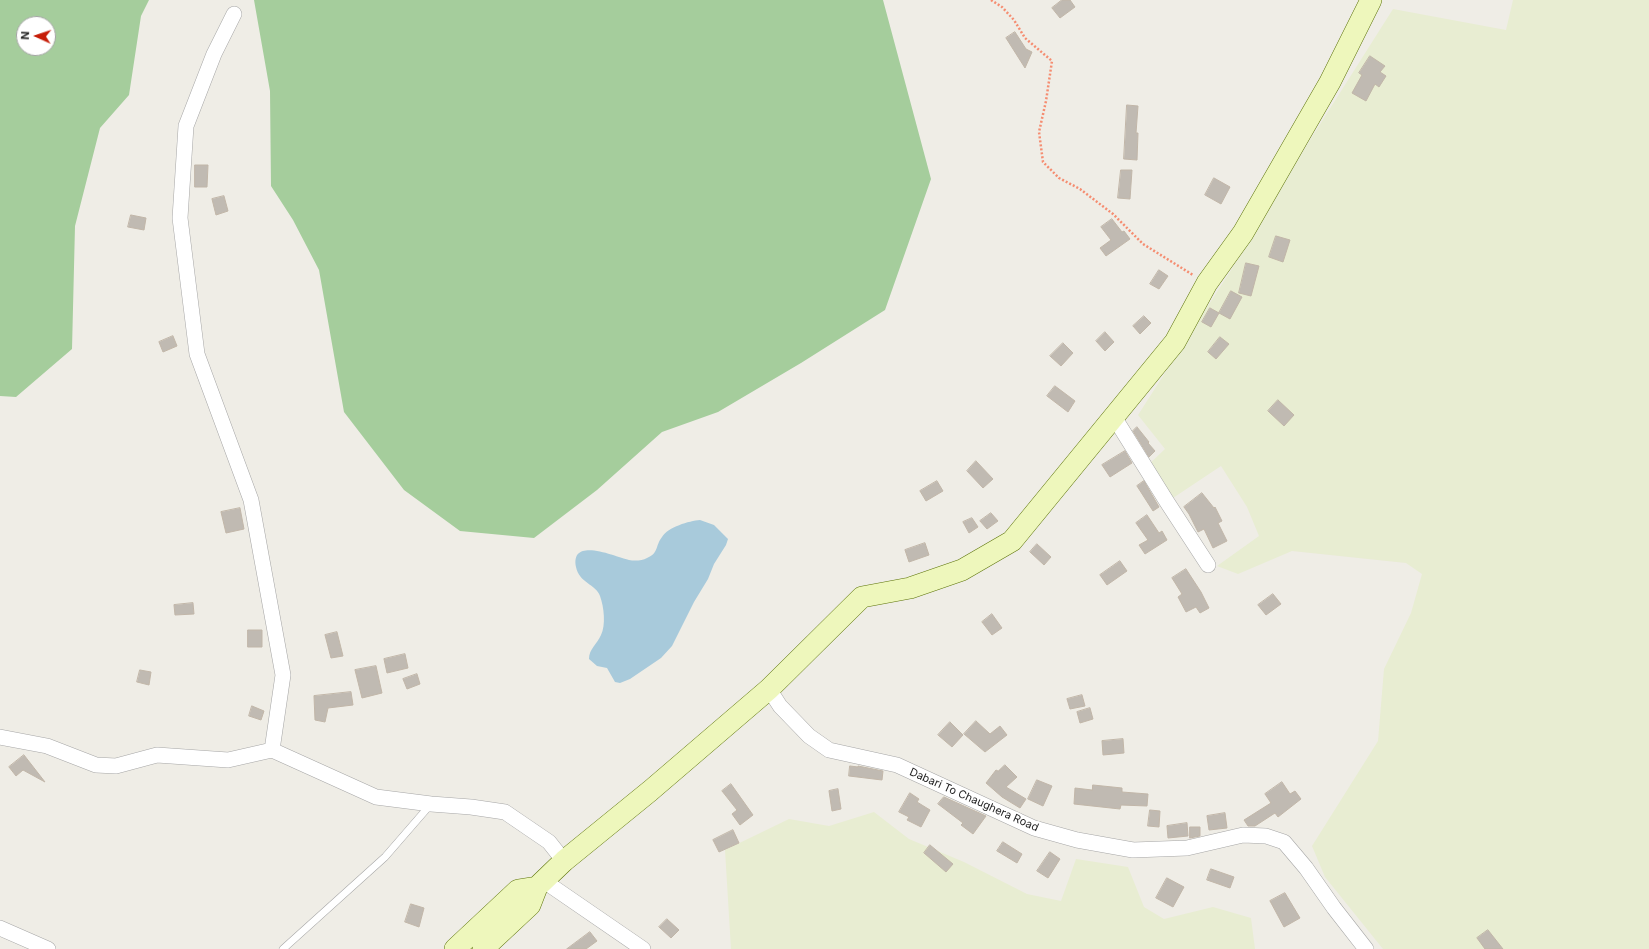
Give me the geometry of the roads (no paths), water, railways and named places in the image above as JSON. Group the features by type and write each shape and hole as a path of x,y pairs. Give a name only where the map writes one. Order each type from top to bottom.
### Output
{"main road":[{"path":"483,949 530,904 540,884 564,861 650,791 769,689 862,596 910,588 962,570 1012,541 1175,342 1207,283 1247,226 1330,82 1372,0"},
{"path":"455,949 518,890 540,884"}],"street":[{"path":"234,14 214,54 186,126 180,218 197,354 251,500 283,675 272,750"},
{"path":"1114,417 1208,565"},
{"name":"Dabari To Chaughera Road","path":"769,689 780,706 809,736 829,750 897,766 1034,828 1077,840 1133,850 1187,848 1243,835 1266,836 1284,842 1306,868 1334,908 1366,949"},
{"path":"0,737 47,746 96,765 116,766 157,755 228,760 272,750 376,797 505,812 549,842 564,861"},
{"path":"540,884 641,948"},
{"path":"0,928 48,949"}],"lane":[{"path":"283,949 385,857 431,804"}],"water":[{"path":"700,520 714,525 728,539 726,545 714,564 708,579 694,602 672,646 661,658 630,679 620,683 615,682 607,668 597,666 589,659 590,652 603,631 603,611 598,592 580,577 576,567 576,558 580,552 587,550 605,553 629,560 643,560 653,554 660,540 669,530 685,523"}]}
